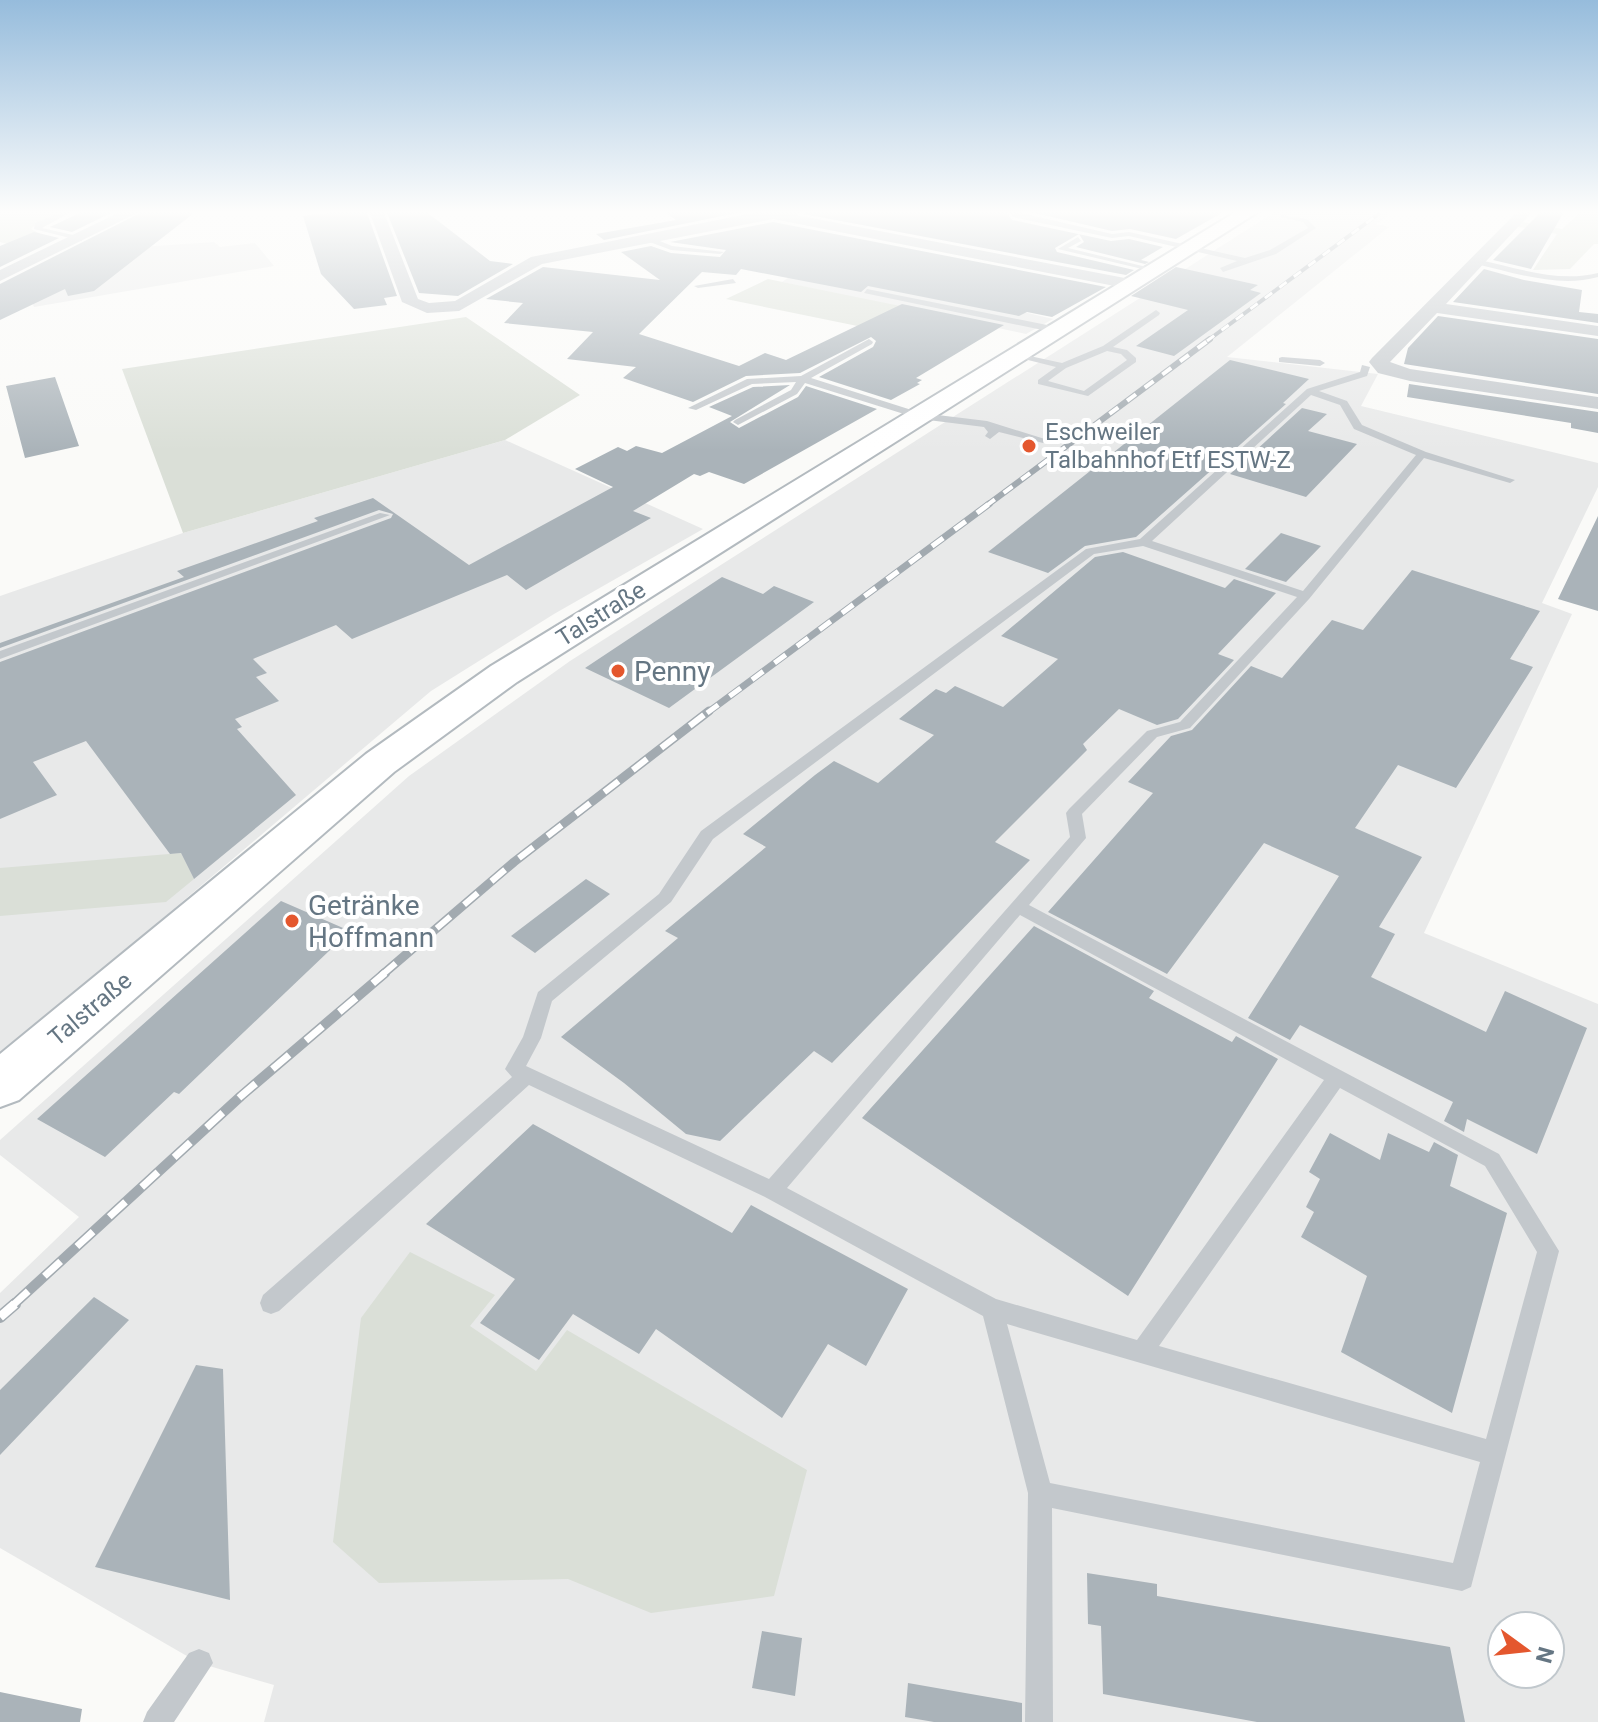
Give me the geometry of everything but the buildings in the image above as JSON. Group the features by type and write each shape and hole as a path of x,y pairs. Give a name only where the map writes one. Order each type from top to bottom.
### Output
{"main road":[{"name":"Talstraße","path":"0,1085 380,763 504,674 1121,290"}],"street":[{"path":"407,290 411,302 427,308 465,304 487,290"},
{"path":"1450,290 1373,366 1410,375 1598,403"},
{"path":"1432,307 1598,331"}],"lane":[{"path":"867,291 1057,330"},
{"path":"1106,348 1124,352 1133,360 1085,394 1041,382 1063,366 1106,348 1156,313"},
{"path":"738,422 794,392 803,379 869,342"},
{"path":"1016,356 1063,366"},
{"path":"1282,360 1320,363"},
{"path":"1144,542 1310,391 1364,374 1373,366"},
{"path":"693,408 750,381 803,379 920,416 976,422 991,432 1043,440"},
{"path":"1310,391 1344,403 1358,427 1422,454 1510,480"},
{"path":"772,1190 1078,838 1074,813 1152,734 1185,725 1305,596 1422,454"},
{"path":"0,655 384,515"},
{"path":"1305,596 1144,542 1090,551 707,835 665,898 544,997 532,1038 514,1069 772,1190 992,1309 1143,1350 1495,1454"},
{"path":"1017,906 1492,1160 1548,1251 1462,1578 1040,1493"},
{"path":"271,1303 527,1075"},
{"path":"1143,1350 1337,1077"},
{"path":"992,1309 1040,1493 1039,1722"},
{"path":"157,1722 199,1663"}],"shaded area":[{"path":"26,290 131,290 34,307"},
{"path":"744,290 824,290 910,308 877,330 726,299"},
{"path":"821,290 939,290 1053,319 1026,334"},
{"path":"1152,290 1310,290 1227,357 1378,374 1361,406 1598,463 1598,487 1542,603 1572,614 1424,933 1598,1004 1598,1722 264,1722 274,1685 199,1663 0,1548 0,1293 79,1217 0,1155 0,1140 409,776 570,661"},
{"path":"466,317 580,395 505,440 183,533 122,369"},
{"path":"505,440 703,529 554,614 431,691 0,1056 0,596 183,533"},
{"path":"181,853 194,879 166,902 0,916 0,868"},
{"path":"410,1252 495,1295 470,1326 536,1371 567,1330 807,1470 774,1596 651,1613 568,1579 379,1583 333,1542 361,1318"}],"railway":[{"path":"1207,341 1275,290"},
{"path":"986,506 1210,339"},
{"path":"707,713 989,504"},
{"path":"382,975 514,862 709,711"},
{"path":"12,1306 241,1096 385,973"},
{"path":"0,1317 15,1304"}],"place":[{"name":"Eschweiler Talbahnhof Etf ESTW-Z","path":"1029,446"},
{"name":"Penny","path":"618,671"},
{"name":"Getränke Hoffmann","path":"292,921"}]}
